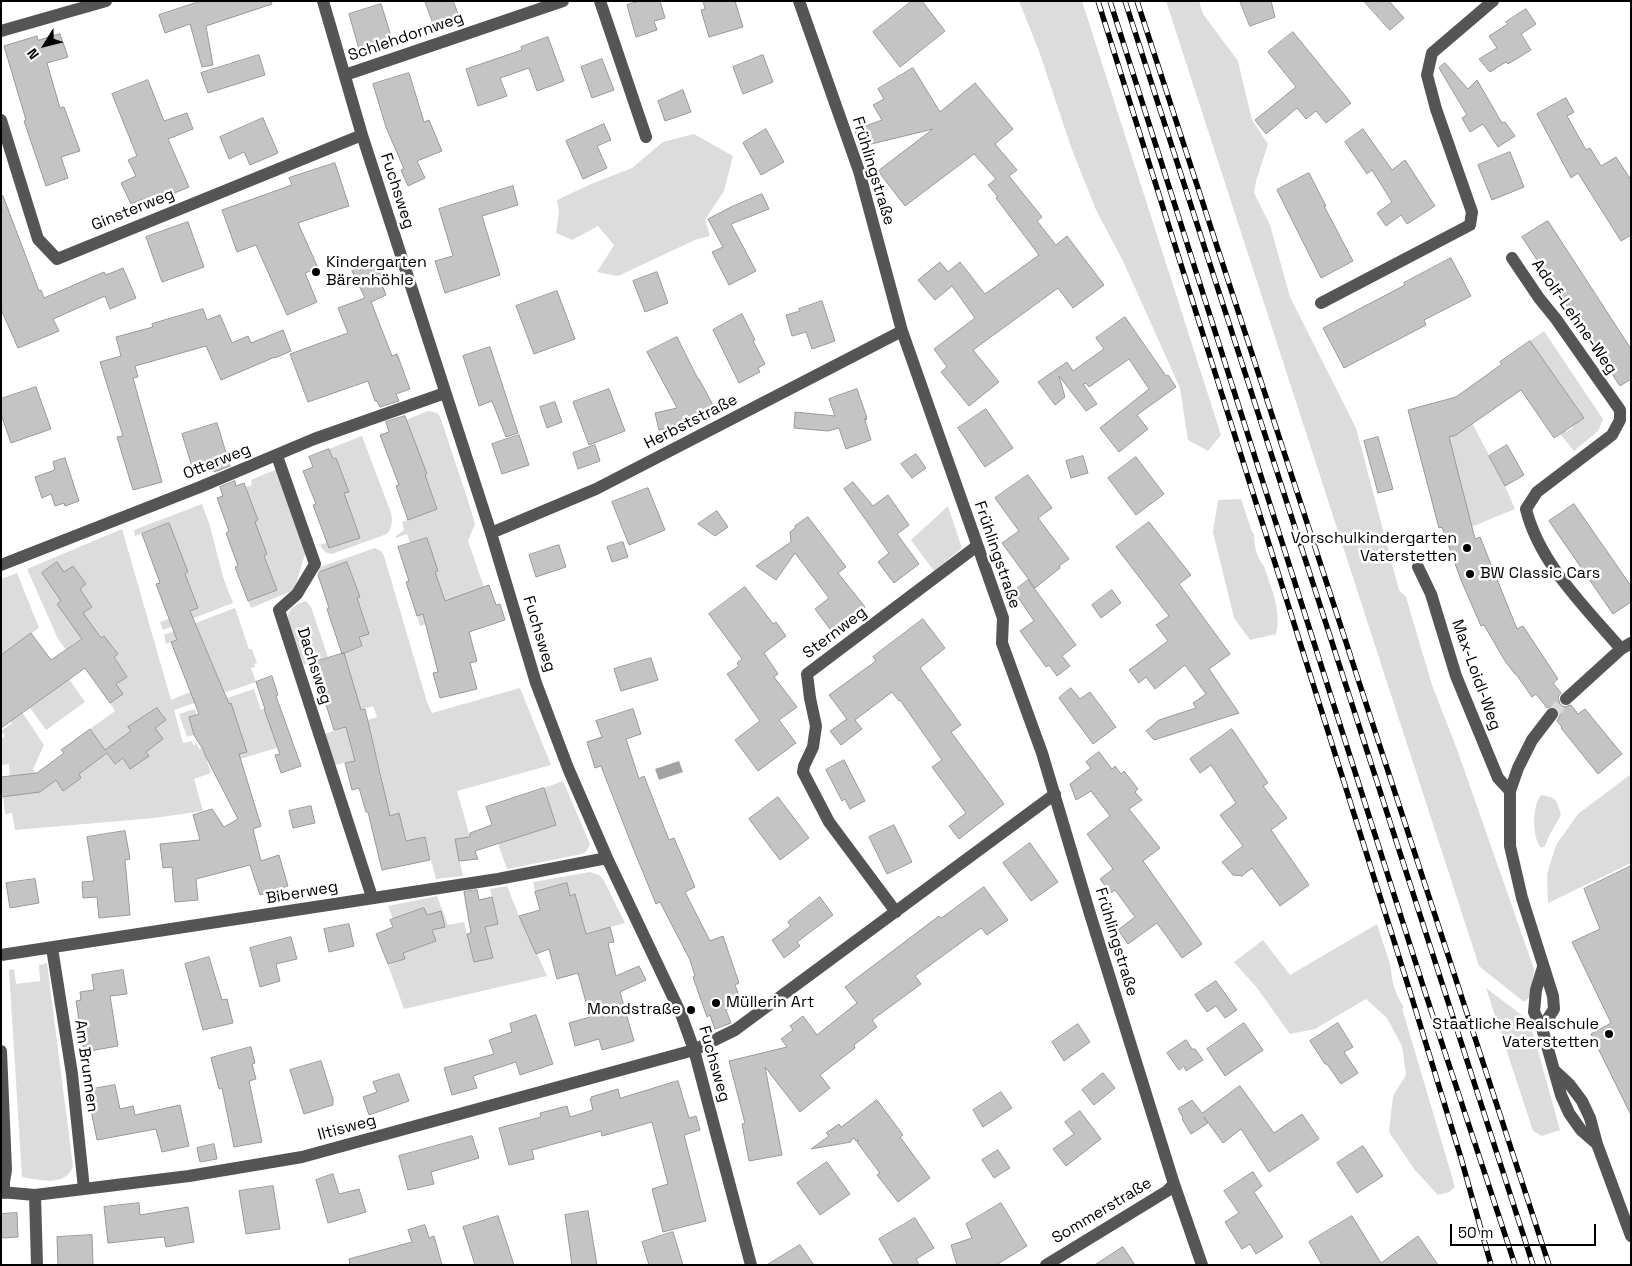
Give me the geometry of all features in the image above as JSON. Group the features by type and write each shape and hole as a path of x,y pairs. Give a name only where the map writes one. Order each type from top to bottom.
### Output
{"street":[{"path":"1,31 106,1"},
{"name":"Fuchsweg","path":"322,1 362,135 491,533 536,683 568,768 607,858 681,1014 694,1050 751,1265"},
{"name":"Schlehdornweg","path":"345,75 563,1"},
{"path":"600,1 646,137"},
{"name":"Frühlingstraße","path":"799,1 859,171 902,331 1003,618 1002,643 1042,753 1174,1184 1202,1265"},
{"path":"1321,303 1470,225 1472,212 1436,109 1427,75 1432,52 1493,1"},
{"name":"Ginsterweg","path":"1,120 38,240 57,259 362,135"},
{"name":"Adolf-Lehne-Weg","path":"1512,258 1620,410 1620,420 1612,435 1537,492 1526,509 1530,526 1543,552 1568,587 1626,646"},
{"name":"Herbststraße","path":"491,533 596,489 902,331"},
{"name":"Otterweg","path":"1,565 314,440 445,393"},
{"name":"Dachsweg","path":"277,456 315,564 297,594 279,610 372,897"},
{"name":"Sternweg","path":"896,912 829,822 803,772 813,747 816,726 807,674 977,546"},
{"name":"Max-Loidl-Weg","path":"1418,567 1432,594 1456,676 1494,769 1498,778 1510,791"},
{"path":"1566,699 1626,646"},
{"path":"1542,1028 1554,1009 1553,996 1522,898 1510,846 1510,791 1518,768 1532,740 1552,714"},
{"path":"694,1050 735,1030 1055,794"},
{"name":"Biberweg","path":"1,955 527,874 607,858"},
{"name":"Am Brunnen","path":"52,948 72,1074 84,1188"},
{"path":"1543,967 1536,990 1534,1012 1542,1028 1561,1095 1569,1114 1581,1130 1597,1144"},
{"name":"Iltisweg","path":"3,1193 35,1195 188,1176 302,1157 694,1050"},
{"path":"1,1051 6,1170 3,1193"},
{"path":"1555,1071 1570,1085 1582,1101 1590,1118 1597,1144 1631,1236"},
{"name":"Sommerstraße","path":"1046,1265 1167,1191 1174,1184"},
{"path":"35,1195 37,1265"}],"shaded area":[{"path":"1019,1 1082,1 1221,435 1208,451 1188,440 1180,388 1123,261 1096,210 1071,147 1039,51"},
{"path":"1166,1 1199,1 1203,14 1238,61 1252,120 1268,144 1254,193 1270,225 1290,297 1356,428 1399,590 1406,597 1432,685 1458,752 1534,969 1531,996 1524,1002 1479,966"},
{"path":"694,134 733,156 724,191 705,220 710,236 695,240 618,276 597,272 614,245 598,226 572,240 556,233 559,212 557,200 632,168 663,142"},
{"path":"1544,331 1603,419 1598,431 1574,451 1560,434 1573,428 1572,426 1584,418 1530,341"},
{"path":"428,411 437,413 440,416 471,510 475,524 468,541 484,587 477,607 420,626 417,616 446,606 435,572 438,571 427,538 410,543 407,534 396,538 396,536 404,530 402,522 437,508 424,475 427,474 406,420"},
{"path":"1470,419 1515,509 1471,527 1448,434"},
{"path":"362,436 391,513 391,526 387,534 330,554 320,545 328,542 330,548 360,538 344,493 348,492 336,458 333,459 329,449"},
{"path":"277,469 306,551 294,590 251,608 248,601 277,590 264,556 267,554 254,522 258,520 245,487 252,485 251,480"},
{"path":"1241,499 1252,532 1254,533 1257,555 1264,566 1278,617 1276,634 1250,640 1234,618 1213,532 1218,500"},
{"path":"202,504 210,526 223,577 233,603 163,630 160,622 198,608 185,574 188,572 169,523 135,536 134,530"},
{"path":"948,506 962,548 934,571 911,540"},
{"path":"122,529 171,700 219,680 199,631 166,644 164,635 235,608 249,649 252,649 257,663 254,664 255,667 251,668 256,682 174,710 183,743 192,741 193,745 197,744 199,749 203,748 211,773 194,779 203,811 154,818 15,830 12,813 5,814 3,797 28,793 25,775 10,776 9,764 1,765 1,740 5,736 1,731 22,712 44,745 33,769 46,787 56,780 63,791 81,778 79,774 96,761 88,750 90,729 115,711 110,703 123,694 116,684 127,677 113,657 117,654 104,636 95,643 88,634 66,650 58,639 27,569"},
{"path":"375,548 381,551 384,556 427,702 432,713 520,688 551,765 457,791 470,837 455,839 463,876 436,879 425,837 406,841 399,813 390,816 388,807 385,807 378,783 383,782 373,743 352,748 355,761 334,765 324,734 377,717 373,706 361,710 351,679 330,658 362,647 359,637 369,633 357,598 360,597 348,563 317,573 320,567"},
{"path":"17,573 39,628 1,655 1,579"},
{"path":"306,601 311,607 328,657 304,665 290,630 288,617 292,608"},
{"path":"69,679 85,702 46,730 30,708"},
{"path":"254,689 261,710 264,709 275,741 291,736 293,743 224,764 223,759 246,752 208,711 206,705"},
{"path":"195,709 196,715 193,716 194,735 187,737 179,714"},
{"path":"679,761 683,772 659,780 655,769"},
{"path":"1631,774 1631,863 1548,903 1547,874 1556,845 1578,814"},
{"path":"563,781 590,844 586,852 507,869 498,844 556,825 544,788"},
{"path":"1541,795 1555,800 1561,815 1545,846 1541,848 1536,837 1534,822 1536,806"},
{"path":"590,872 599,875 603,879 625,923 534,947 547,976 404,1009 388,965 405,959 403,953 436,941 424,908 393,919 388,906 437,896 448,925 464,922 474,962 493,958 485,927 498,924 490,889 507,886 530,940 579,910 576,895 570,896 567,883 535,892 533,882"},
{"path":"1377,924 1391,967 1394,988 1404,1007 1402,1008 1455,1187 1449,1192 1438,1195 1414,1169 1389,1132 1393,1096 1406,1075 1402,1046 1387,1018 1366,999 1315,1029 1290,1034 1257,988 1234,962 1263,940 1290,975"},
{"path":"47,963 73,1167 64,1177 51,1181 22,1177 9,970 14,969 16,984 40,981 39,965"},
{"path":"1486,988 1527,1019 1533,1033 1560,1130 1542,1136 1533,1131"}],"building":[{"path":"201,1 271,1 272,4 206,26 213,65 202,67 190,24 165,33 159,15"},
{"path":"425,1 453,1 459,16 434,25"},
{"path":"640,1 660,1 665,18 654,21 657,30 636,37 627,5"},
{"path":"703,1 735,1 743,27 709,37 701,10 705,9"},
{"path":"912,1 922,1 945,31 900,67 873,32"},
{"path":"1240,1 1271,1 1275,17 1250,26"},
{"path":"1364,1 1389,1 1404,18 1390,30"},
{"path":"381,4 392,39 359,49 349,14"},
{"path":"1526,9 1536,24 1521,34 1531,50 1490,72 1479,59 1497,48 1489,36 1508,24 1506,22"},
{"path":"1293,32 1351,103 1326,123 1316,111 1306,119 1297,108 1266,134 1255,120 1296,87 1268,52"},
{"path":"60,34 68,57 47,63 60,108 64,107 80,151 61,157 68,178 46,186 24,121 26,120 4,46 37,36 38,40"},
{"path":"548,37 564,81 537,91 529,68 500,78 507,96 478,106 466,69 522,50 521,47"},
{"path":"259,55 265,75 208,93 201,73"},
{"path":"763,55 773,82 743,94 733,67"},
{"path":"602,59 614,90 592,98 581,67"},
{"path":"1445,63 1468,89 1477,80 1502,123 1505,122 1515,136 1498,147 1483,124 1470,132 1462,118 1467,115 1439,68"},
{"path":"913,68 940,112 975,83 1013,129 995,144 1017,170 1009,176 1042,217 1037,221 1056,245 1067,236 1104,285 1073,308 1058,288 973,350 999,382 969,406 941,372 947,367 934,349 975,318 952,286 935,300 918,280 940,262 948,272 960,262 985,294 1039,255 996,198 998,197 988,185 996,179 974,154 905,206 878,171 933,129 859,147 855,130 882,120 873,105 884,99 878,89"},
{"path":"409,73 424,122 429,120 442,151 417,161 425,178 408,186 401,170 404,169 386,127 373,84"},
{"path":"148,80 164,121 187,113 193,129 168,139 189,187 146,205 143,199 131,204 121,183 136,176 128,160 137,156 112,94"},
{"path":"683,90 691,112 665,121 658,101"},
{"path":"1566,98 1574,112 1567,116 1586,150 1590,148 1601,166 1616,157 1631,180 1631,235 1621,241 1578,173 1571,178 1537,114"},
{"path":"263,118 278,153 250,165 244,152 229,159 220,137"},
{"path":"604,124 611,140 597,146 607,168 583,179 566,141"},
{"path":"766,129 784,162 761,175 743,143"},
{"path":"1363,129 1392,170 1405,160 1435,206 1407,224 1401,215 1386,226 1377,213 1392,202 1372,170 1367,174 1345,142"},
{"path":"1510,152 1524,187 1492,200 1478,165"},
{"path":"335,163 349,206 298,223 318,268 305,273 317,302 287,315 256,245 237,252 222,210 292,185 289,178"},
{"path":"1309,173 1353,261 1321,278 1277,190"},
{"path":"513,186 518,205 482,216 500,275 445,293 435,261 453,256 439,209"},
{"path":"762,194 769,209 731,224 756,271 729,285 712,252 723,247 708,219"},
{"path":"1,196 3,196 39,291 41,290 44,298 104,272 106,275 123,268 136,298 110,309 105,296 53,319 59,331 18,348 1,309"},
{"path":"1548,221 1631,349 1631,379 1620,386 1522,237"},
{"path":"188,222 204,267 162,282 146,237"},
{"path":"1451,258 1471,296 1424,320 1426,325 1344,368 1323,328 1405,285 1404,283"},
{"path":"375,260 385,280 381,282 386,295 371,302 392,356 397,354 410,389 396,394 399,401 380,407 377,401 375,401 368,381 308,402 290,354 348,333 338,308 365,298 352,271"},
{"path":"657,272 668,303 645,312 633,281"},
{"path":"557,291 575,339 534,354 516,306"},
{"path":"822,301 835,341 812,349 806,332 792,336 786,315"},
{"path":"203,309 207,320 220,315 232,343 248,336 251,343 283,330 291,351 221,380 206,346 135,366 138,377 133,378 162,482 133,490 117,437 123,436 100,362 121,356 116,337 153,327 152,324"},
{"path":"742,314 765,364 758,368 760,372 739,383 713,330"},
{"path":"1125,317 1166,376 1168,375 1176,387 1137,415 1148,429 1119,452 1100,428 1149,389 1129,359 1089,387 1086,383 1083,384 1097,404 1086,411 1059,376 1065,397 1055,405 1038,382 1067,362 1073,371 1104,349 1096,338"},
{"path":"677,337 713,405 669,428 659,430 655,413 677,408 647,352"},
{"path":"1530,341 1584,418 1554,438 1521,390 1456,435 1449,437 1475,539 1480,537 1517,629 1523,626 1558,679 1553,683 1561,693 1558,697 1560,704 1564,707 1571,705 1578,714 1585,709 1622,754 1598,774 1561,728 1557,721 1560,715 1557,708 1553,706 1547,708 1536,694 1532,697 1505,661 1484,625 1481,626 1461,580 1442,527 1439,528 1408,410 1456,397"},
{"path":"490,347 518,433 506,437 492,401 479,406 463,356"},
{"path":"36,387 51,429 11,443 1,414 1,399"},
{"path":"609,389 625,431 589,445 573,402"},
{"path":"857,389 867,418 864,419 867,419 865,420 871,440 846,449 839,428 828,431 794,428 795,412 835,416 829,399"},
{"path":"555,402 562,422 547,428 540,407"},
{"path":"986,409 1013,448 985,467 958,428"},
{"path":"405,416 427,474 425,475 437,509 408,520 396,486 399,485 380,435 389,432 386,422"},
{"path":"217,423 230,466 214,472 212,467 194,473 182,434"},
{"path":"519,435 529,465 502,474 492,444"},
{"path":"1378,437 1393,489 1378,493 1364,441"},
{"path":"595,445 600,461 578,469 573,453"},
{"path":"1507,445 1524,475 1505,486 1489,456"},
{"path":"329,449 333,459 336,458 349,492 344,493 360,538 329,548 313,505 316,504 303,471 313,467 309,457"},
{"path":"916,454 926,468 912,478 901,464"},
{"path":"1083,456 1088,473 1071,478 1066,461"},
{"path":"1136,457 1164,494 1136,515 1108,478"},
{"path":"65,458 79,501 65,506 64,503 55,506 51,494 42,498 35,477 55,470 53,462"},
{"path":"1028,475 1052,508 1038,518 1069,559 1035,588 1002,543 1019,531 995,498"},
{"path":"235,481 236,486 244,483 258,520 255,522 267,554 264,556 277,590 248,601 235,567 238,566 226,533 229,531 217,498 223,496 220,487"},
{"path":"853,482 873,506 888,495 909,525 897,534 919,564 894,583 878,562 889,553 844,489"},
{"path":"648,488 665,530 629,545 612,502"},
{"path":"1574,504 1631,586 1631,602 1613,614 1549,521"},
{"path":"717,511 728,527 715,536 698,524"},
{"path":"808,517 846,567 838,573 865,607 833,633 815,609 829,598 795,553 776,580 756,566 791,542 790,532"},
{"path":"1149,522 1191,575 1179,584 1230,654 1209,669 1239,713 1154,740 1146,731 1159,720 1196,708 1193,703 1206,694 1185,665 1155,689 1146,677 1139,683 1129,670 1168,641 1156,625 1169,616 1116,547"},
{"path":"169,523 188,572 185,574 198,608 190,611 229,704 231,703 247,752 239,754 261,826 253,829 261,861 279,855 288,886 260,895 250,865 196,879 198,900 175,902 172,867 163,868 160,844 200,840 193,815 212,809 224,827 238,819 203,748 194,735 189,717 199,714 171,642 177,640 156,584 160,583 142,534"},
{"path":"427,538 438,571 435,572 445,601 489,585 496,605 500,604 505,620 469,632 477,661 470,663 477,689 440,698 433,673 438,672 423,614 417,616 406,582 409,581 398,547"},
{"path":"623,542 628,557 612,562 607,547"},
{"path":"559,545 566,567 536,577 529,555"},
{"path":"57,562 64,572 73,566 86,584 80,589 92,607 83,613 101,638 104,636 118,654 114,657 127,677 116,684 123,694 110,703 85,668 1,728 1,655 31,633 51,660 82,639 57,604 61,601 42,573"},
{"path":"347,562 360,597 357,598 369,634 359,637 362,646 342,654 318,575 320,572"},
{"path":"1028,580 1076,645 1062,656 1070,666 1057,676 1049,665 1046,667 1020,631 1034,621 1014,591"},
{"path":"745,587 773,624 776,622 786,636 764,653 778,674 774,677 797,707 779,720 796,743 758,771 735,740 760,721 727,674 739,666 737,663 742,659 709,614"},
{"path":"1112,590 1121,603 1101,618 1092,605"},
{"path":"923,619 945,648 920,668 961,725 951,732 1004,804 959,839 949,826 966,813 932,767 942,760 900,700 892,692 855,720 862,729 841,745 830,731 847,719 829,695 876,661 873,657"},
{"path":"344,653 361,710 365,709 390,816 399,813 406,841 425,837 430,860 382,870 368,812 366,812 359,788 352,790 345,763 355,761 346,727 334,730 315,662"},
{"path":"651,658 658,680 621,691 614,669"},
{"path":"272,676 278,695 276,696 301,766 281,773 275,755 280,754 256,682"},
{"path":"1071,688 1080,699 1090,692 1116,727 1093,744 1059,698"},
{"path":"157,708 166,720 155,728 163,739 146,752 149,756 130,769 123,758 115,764 107,753 79,774 81,778 63,791 56,780 40,792 1,797 1,777 37,773 64,753 61,750 90,729 105,750 131,731 128,727"},
{"path":"633,709 641,734 626,739 639,779 644,776 669,840 674,838 695,887 685,892 710,941 723,936 739,983 735,985 742,1004 726,1010 731,1023 715,1029 710,1015 707,1017 693,977 695,976 690,960 660,902 656,904 601,766 595,768 587,742 602,737 596,721"},
{"path":"1232,729 1268,783 1263,786 1287,818 1271,830 1309,885 1280,906 1252,868 1242,876 1233,875 1222,862 1243,846 1220,815 1236,803 1211,765 1200,773 1190,759"},
{"path":"1099,752 1112,769 1115,766 1121,774 1124,771 1138,789 1135,792 1142,800 1129,809 1160,848 1143,861 1202,944 1182,958 1157,923 1128,944 1118,930 1135,917 1115,890 1111,893 1100,879 1113,869 1087,834 1110,816 1091,791 1076,800 1070,784 1091,768 1086,762"},
{"path":"844,760 865,801 850,809 845,799 842,801 826,770"},
{"path":"544,788 556,825 475,851 478,859 459,861 455,839 470,837 470,833 492,825 486,807"},
{"path":"778,797 809,838 780,860 749,819"},
{"path":"311,806 315,823 293,828 289,811"},
{"path":"894,825 912,862 887,874 869,837"},
{"path":"125,831 130,859 125,860 130,915 99,918 97,897 83,898 82,882 94,881 87,837"},
{"path":"1030,843 1058,882 1031,901 1003,863"},
{"path":"1631,866 1631,1115 1591,1034 1611,1023 1572,942 1600,929 1584,889"},
{"path":"35,879 39,903 10,908 6,883"},
{"path":"567,883 570,896 575,894 586,934 610,927 614,942 608,943 616,976 639,966 646,980 620,992 634,1041 602,1050 599,1039 575,1046 569,1023 590,1017 578,973 557,979 549,949 536,954 519,916 540,910 535,892"},
{"path":"984,887 1008,920 987,935 981,928 915,976 921,984 872,1020 877,1027 854,1045 855,1048 820,1075 830,1088 800,1112 765,1067 782,1155 749,1161 742,1124 745,1123 729,1061 787,1047 781,1039 793,1030 790,1026 803,1016 817,1035 857,1003 845,987 939,916 941,918"},
{"path":"477,890 479,900 492,897 498,924 485,927 493,958 474,962 467,934 471,933 464,892"},
{"path":"820,897 833,915 797,942 800,946 784,958 772,940 791,926 788,922"},
{"path":"424,908 427,915 441,911 445,927 432,930 436,941 403,953 405,959 388,964 376,934 393,927 390,920"},
{"path":"349,924 354,946 329,952 324,929"},
{"path":"291,937 297,959 276,964 280,981 260,987 250,948"},
{"path":"209,957 222,1000 227,999 233,1023 203,1030 185,964"},
{"path":"123,970 127,994 110,996 118,1046 84,1052 76,1001 81,1000 80,992 94,990 92,975"},
{"path":"1216,981 1237,1010 1225,1018 1216,1006 1207,1012 1195,995"},
{"path":"536,1015 553,1064 520,1075 516,1062 473,1076 477,1088 452,1095 444,1068 494,1054 489,1040 512,1032 510,1024"},
{"path":"1244,1023 1263,1050 1225,1076 1207,1049"},
{"path":"1338,1023 1353,1047 1344,1052 1358,1073 1341,1084 1310,1041"},
{"path":"1078,1024 1090,1042 1064,1061 1052,1042"},
{"path":"1186,1040 1203,1060 1186,1071 1184,1066 1179,1070 1167,1053"},
{"path":"251,1047 255,1063 252,1064 256,1079 249,1081 262,1142 234,1147 222,1088 219,1089 211,1058"},
{"path":"321,1061 333,1099 333,1105 304,1114 290,1070"},
{"path":"1103,1073 1115,1088 1094,1105 1082,1090"},
{"path":"399,1074 409,1101 369,1115 363,1097 377,1092 373,1082"},
{"path":"678,1081 689,1118 696,1116 700,1130 684,1135 706,1221 663,1232 652,1189 668,1184 652,1122 602,1136 601,1131 532,1150 534,1159 509,1165 499,1128 541,1117 540,1113 567,1106 570,1117 593,1110 591,1097 618,1089 620,1098"},
{"path":"115,1085 120,1109 133,1106 135,1115 180,1105 189,1146 162,1152 156,1129 97,1140 87,1090"},
{"path":"1240,1086 1274,1133 1302,1114 1319,1139 1269,1172 1241,1129 1223,1143 1204,1117 1208,1123 1191,1134 1178,1109 1192,1100 1202,1113"},
{"path":"1001,1092 1012,1108 983,1127 973,1110"},
{"path":"877,1100 903,1135 900,1137 930,1178 898,1202 877,1175 880,1173 857,1142 859,1140 856,1141 854,1138 851,1142 811,1149 829,1136 826,1133 839,1124 841,1127"},
{"path":"1080,1111 1101,1139 1066,1166 1053,1149 1074,1134 1065,1122"},
{"path":"472,1136 479,1158 431,1172 434,1184 408,1190 399,1156"},
{"path":"214,1144 217,1159 200,1162 197,1148"},
{"path":"1363,1146 1383,1176 1357,1193 1337,1163"},
{"path":"998,1150 1010,1168 994,1178 982,1160"},
{"path":"827,1162 850,1194 820,1215 797,1183"},
{"path":"1253,1172 1262,1186 1254,1192 1283,1237 1256,1254 1250,1244 1242,1249 1225,1222 1239,1213 1224,1191"},
{"path":"333,1174 339,1194 359,1189 366,1212 328,1223 316,1180"},
{"path":"273,1186 280,1229 246,1234 239,1191"},
{"path":"139,1203 140,1215 188,1207 194,1242 166,1247 164,1237 108,1243 104,1207"},
{"path":"1001,1203 1027,1246 996,1265 957,1265 951,1245 972,1238 966,1224"},
{"path":"588,1211 597,1265 572,1265 565,1215"},
{"path":"17,1213 18,1237 1,1238 1,1214"},
{"path":"498,1216 514,1265 475,1265 463,1227"},
{"path":"1352,1216 1381,1263 1418,1236 1438,1265 1322,1265 1309,1242"},
{"path":"915,1218 934,1248 916,1259 919,1265 894,1265 879,1239"},
{"path":"425,1225 429,1238 434,1236 442,1265 350,1265 349,1259 412,1242 408,1230"},
{"path":"673,1232 683,1265 649,1265 642,1242"},
{"path":"92,1235 93,1265 58,1265 57,1237"},
{"path":"800,1245 814,1265 767,1265"},
{"path":"1123,1247 1135,1265 1095,1265"}],"tunnel":[{"path":"1552,714 1566,699"}],"railway":[{"path":"1098,1 1411,995 1461,1158 1491,1265"},
{"path":"1110,1 1424,989 1515,1265"},
{"path":"1125,1 1533,1265"},
{"path":"1137,1 1549,1265"}],"place":[{"name":"Kindergarten Bärenhöhle","path":"316,272"},
{"name":"Vorschulkindergarten Vaterstetten","path":"1467,548"},
{"name":"BW Classic Cars","path":"1470,574"},
{"name":"Müllerin Art","path":"716,1003"},
{"name":"Mondstraße","path":"691,1010"},
{"name":"Staatliche Realschule Vaterstetten","path":"1609,1034"}]}
